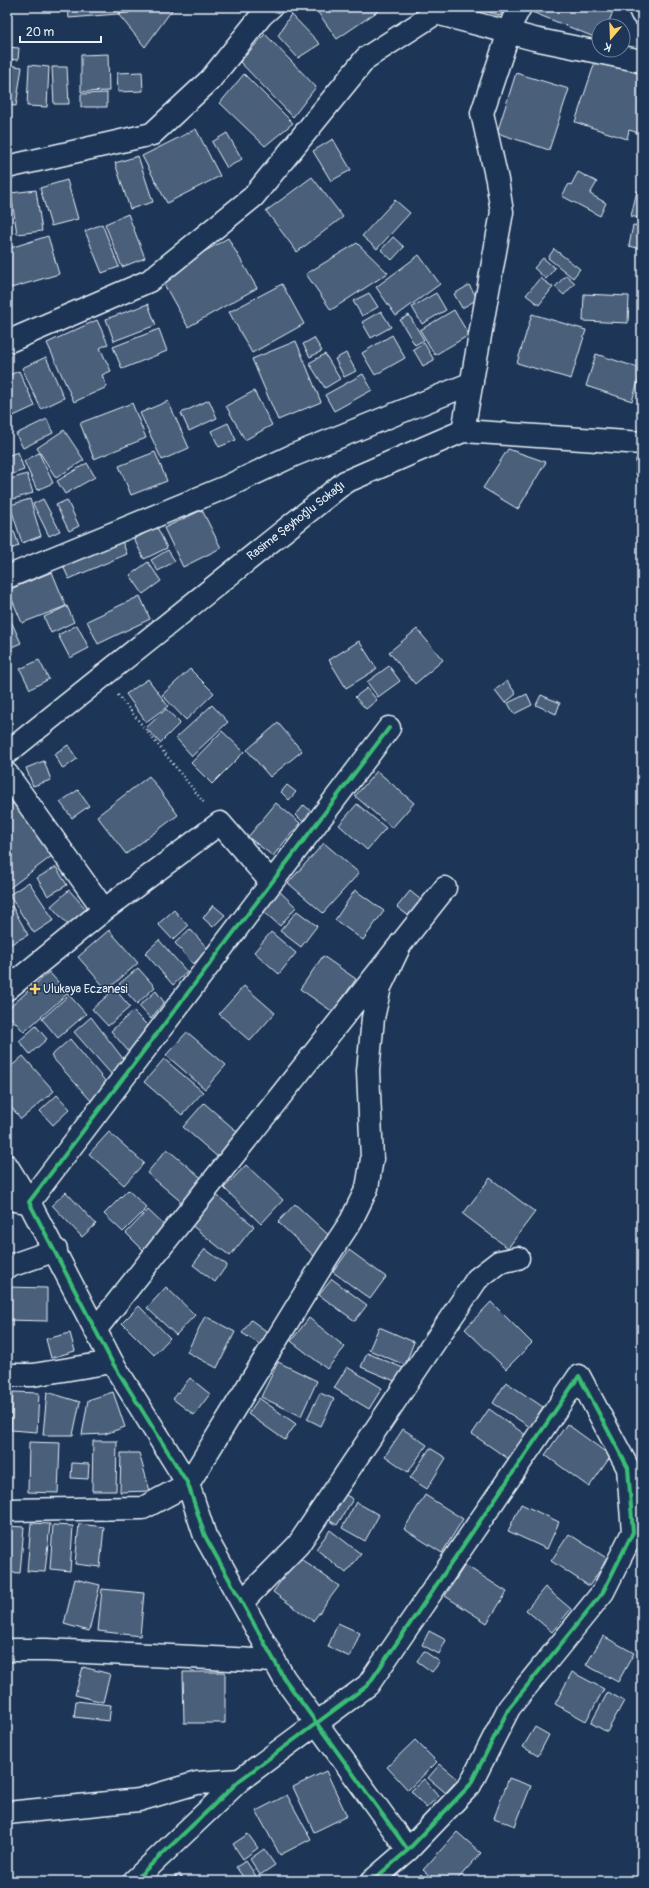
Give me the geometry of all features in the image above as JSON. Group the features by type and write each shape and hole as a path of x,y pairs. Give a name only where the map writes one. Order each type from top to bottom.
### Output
{"street":[{"path":"7,167 152,134 210,80 262,15 271,7"},
{"path":"463,431 502,212 497,180 482,113 520,7"},
{"path":"639,7 642,14"},
{"path":"7,342 149,281 253,197 366,58 436,13 534,39 642,61"},
{"path":"7,578 226,487 294,455 472,383"},
{"name":"Rasime Şeyhoğlu Sokağı","path":"7,753 345,482 463,431 642,443"},
{"path":"29,1202 389,728"},
{"path":"7,774 104,910"},
{"path":"7,989 104,910 220,823 271,882"},
{"path":"96,1329 445,888"},
{"path":"7,1510 143,1508 188,1484 326,1259 351,1221 367,1188 372,1159 368,1071 373,1018 380,987 401,943"},
{"path":"7,1166 56,1250 112,1362 188,1484 205,1536 274,1661 284,1678 408,1850"},
{"path":"7,1199 29,1202"},
{"path":"7,1267 56,1250"},
{"path":"242,1602 298,1545 477,1279 499,1262 518,1258"},
{"path":"7,1375 33,1375 112,1362"},
{"path":"134,1881 240,1780 368,1685 578,1376 628,1468 633,1532 603,1592 509,1708 470,1785 408,1850 372,1881"},
{"path":"7,1650 46,1650 274,1661"},
{"path":"7,1813 139,1800 197,1783 240,1780"}],"path":[{"path":"103,676 220,823"}],"building":[{"path":"68,7 128,7 129,13 69,18"},
{"path":"128,7 167,7 172,10 145,47 118,14"},
{"path":"314,7 384,7 337,39"},
{"path":"475,7 505,7 500,16"},
{"path":"534,7 615,7 610,18 591,18 591,36 532,12"},
{"path":"291,14 320,44 298,58 278,36"},
{"path":"265,34 316,87 293,117 240,62"},
{"path":"7,47 19,48 18,60 7,59"},
{"path":"108,54 109,91 81,92 81,55"},
{"path":"596,59 642,75 642,134 629,130 627,139 575,122"},
{"path":"7,65 22,67 16,106 7,105"},
{"path":"29,65 49,67 47,107 27,106"},
{"path":"52,67 67,67 69,104 54,104"},
{"path":"142,72 143,91 118,92 117,73"},
{"path":"516,73 569,89 549,150 497,133"},
{"path":"244,74 293,123 265,146 220,103"},
{"path":"107,93 107,107 81,107 81,94"},
{"path":"196,129 220,176 167,203 142,156"},
{"path":"227,133 242,159 227,168 212,142"},
{"path":"333,139 351,170 331,181 313,151"},
{"path":"138,156 153,202 130,209 115,163"},
{"path":"578,172 597,182 590,194 606,203 600,216 562,196 569,184 571,185"},
{"path":"312,177 343,217 297,252 266,211"},
{"path":"67,180 78,219 51,226 40,188"},
{"path":"36,190 42,231 17,234 11,193"},
{"path":"637,191 642,192 642,219 631,216"},
{"path":"395,200 410,213 377,249 362,236"},
{"path":"128,214 145,258 122,267 105,224"},
{"path":"102,224 119,267 102,273 85,231"},
{"path":"633,225 642,226 642,249 629,246"},
{"path":"48,236 59,274 11,288 7,275 7,249"},
{"path":"393,237 404,247 392,260 381,250"},
{"path":"228,238 257,288 188,327 160,277"},
{"path":"357,243 388,273 331,310 306,274"},
{"path":"554,249 580,269 573,278 548,258"},
{"path":"419,255 440,284 396,316 376,287"},
{"path":"543,258 555,268 546,279 534,268"},
{"path":"566,275 575,283 564,295 555,287"},
{"path":"540,278 553,287 539,305 526,295"},
{"path":"282,284 304,324 252,353 229,312"},
{"path":"469,285 478,299 462,308 454,294"},
{"path":"369,293 378,307 362,316 353,301"},
{"path":"436,293 446,310 422,324 412,307"},
{"path":"584,294 629,296 628,323 583,321"},
{"path":"148,304 156,325 114,341 106,319"},
{"path":"454,310 469,335 435,355 420,330"},
{"path":"381,311 391,327 371,338 362,322"},
{"path":"532,314 586,330 571,379 517,363"},
{"path":"409,315 424,340 415,345 400,320"},
{"path":"97,320 108,344 100,348 111,371 102,375 107,387 74,402 47,343"},
{"path":"159,329 167,351 122,369 113,347"},
{"path":"392,335 405,358 375,375 362,353"},
{"path":"314,338 322,351 310,357 303,344"},
{"path":"296,341 321,402 278,420 252,359"},
{"path":"424,343 434,360 423,366 413,349"},
{"path":"346,353 356,371 344,377 335,359"},
{"path":"325,354 340,379 325,388 309,363"},
{"path":"596,354 642,369 632,401 586,386"},
{"path":"46,357 64,398 41,409 22,368"},
{"path":"19,371 35,406 7,419 7,376"},
{"path":"363,374 372,390 334,411 325,395"},
{"path":"254,391 272,425 245,440 226,406"},
{"path":"209,400 217,418 189,431 181,413"},
{"path":"168,401 189,448 162,460 140,413"},
{"path":"132,403 146,438 94,459 80,423"},
{"path":"47,419 53,433 23,448 16,434"},
{"path":"228,423 236,440 219,447 211,431"},
{"path":"64,430 84,460 56,478 37,448"},
{"path":"508,449 546,462 518,509 483,488"},
{"path":"18,452 24,470 7,476 7,456"},
{"path":"155,452 167,481 131,495 119,466"},
{"path":"39,453 53,483 37,490 24,461"},
{"path":"636,459 642,459 642,474 636,474"},
{"path":"87,463 95,477 65,494 57,481"},
{"path":"27,474 33,493 7,501 7,480"},
{"path":"30,499 41,536 22,543 10,505"},
{"path":"43,499 60,531 49,536 33,504"},
{"path":"67,500 79,526 69,531 56,505"},
{"path":"202,510 221,548 183,567 164,528"},
{"path":"7,515 11,528 7,529"},
{"path":"157,527 167,548 144,559 134,539"},
{"path":"14,531 19,546 7,550 7,533"},
{"path":"122,541 127,554 69,579 63,566"},
{"path":"168,550 175,561 158,571 151,560"},
{"path":"148,562 161,581 143,594 130,575"},
{"path":"52,572 66,606 22,623 8,590"},
{"path":"140,596 150,619 98,644 87,621"},
{"path":"67,606 74,622 51,633 44,617"},
{"path":"7,612 21,643 7,649"},
{"path":"77,625 89,648 70,658 58,635"},
{"path":"417,629 443,660 415,684 389,652"},
{"path":"359,641 377,669 346,688 329,660"},
{"path":"39,660 49,679 30,689 20,669"},
{"path":"389,666 400,681 378,697 367,682"},
{"path":"190,669 214,693 186,720 162,695"},
{"path":"148,679 168,706 146,722 126,694"},
{"path":"507,681 516,694 505,703 495,690"},
{"path":"367,688 377,700 366,709 355,697"},
{"path":"527,694 532,705 514,714 508,703"},
{"path":"541,695 560,703 556,714 536,705"},
{"path":"212,705 228,722 192,756 176,738"},
{"path":"166,709 180,723 160,743 146,728"},
{"path":"278,723 302,751 270,777 247,750"},
{"path":"222,731 244,752 212,784 191,763"},
{"path":"68,745 77,759 63,769 54,754"},
{"path":"44,761 51,780 33,786 26,768"},
{"path":"377,771 414,803 392,828 355,796"},
{"path":"149,776 178,815 126,854 97,816"},
{"path":"287,785 296,792 289,800 281,792"},
{"path":"78,790 89,806 72,818 60,802"},
{"path":"13,803 52,856 7,890 7,807"},
{"path":"276,803 300,823 273,856 248,837"},
{"path":"357,804 386,828 367,850 339,825"},
{"path":"304,805 314,814 305,824 296,815"},
{"path":"324,843 359,873 323,913 288,883"},
{"path":"56,867 67,885 48,896 37,878"},
{"path":"29,882 54,920 34,933 9,895"},
{"path":"69,890 87,910 69,926 51,906"},
{"path":"355,890 384,911 363,940 335,920"},
{"path":"279,891 296,907 280,926 262,910"},
{"path":"410,891 426,904 414,920 397,907"},
{"path":"213,905 225,915 213,927 203,918"},
{"path":"12,906 28,935 7,946 7,909"},
{"path":"174,910 188,926 173,940 158,924"},
{"path":"297,911 317,926 301,947 280,931"},
{"path":"190,929 209,950 193,964 175,943"},
{"path":"109,930 138,963 107,990 78,957"},
{"path":"271,932 296,953 279,974 254,952"},
{"path":"159,940 187,972 173,985 145,953"},
{"path":"323,956 356,979 333,1012 300,989"},
{"path":"138,968 155,987 137,1004 119,984"},
{"path":"49,972 68,993 24,1032 7,1013 7,1010"},
{"path":"244,986 275,1013 250,1041 219,1014"},
{"path":"115,989 130,1007 108,1026 92,1009"},
{"path":"156,991 164,1002 151,1019 139,1006"},
{"path":"69,995 86,1014 58,1038 42,1019"},
{"path":"133,1011 148,1026 129,1052 111,1031"},
{"path":"91,1017 124,1060 113,1076 74,1032"},
{"path":"36,1026 47,1039 30,1054 19,1041"},
{"path":"187,1032 226,1065 205,1089 166,1055"},
{"path":"70,1039 106,1082 93,1103 51,1056"},
{"path":"23,1056 54,1091 21,1119 7,1102 7,1070"},
{"path":"164,1059 203,1092 182,1115 144,1082"},
{"path":"57,1095 70,1109 53,1125 40,1111"},
{"path":"204,1103 241,1135 220,1159 183,1127"},
{"path":"109,1132 144,1163 124,1185 89,1154"},
{"path":"167,1149 205,1181 185,1205 147,1173"},
{"path":"246,1165 283,1200 261,1224 224,1188"},
{"path":"490,1178 535,1212 508,1248 463,1214"},
{"path":"128,1190 147,1208 123,1232 104,1214"},
{"path":"66,1192 96,1224 82,1237 52,1205"},
{"path":"214,1193 254,1226 230,1256 190,1224"},
{"path":"295,1204 334,1240 316,1258 278,1222"},
{"path":"148,1210 167,1228 144,1251 126,1233"},
{"path":"205,1249 227,1265 215,1282 193,1265"},
{"path":"349,1250 386,1277 370,1299 333,1272"},
{"path":"332,1279 367,1305 355,1321 319,1295"},
{"path":"7,1287 47,1288 47,1321 7,1320"},
{"path":"166,1287 195,1315 176,1335 147,1308"},
{"path":"491,1302 532,1343 506,1369 465,1329"},
{"path":"139,1306 170,1338 154,1355 122,1323"},
{"path":"205,1316 235,1332 217,1368 187,1352"},
{"path":"309,1318 345,1347 327,1369 291,1341"},
{"path":"251,1320 269,1333 261,1345 242,1333"},
{"path":"379,1327 414,1342 405,1365 369,1350"},
{"path":"70,1333 75,1351 51,1358 46,1339"},
{"path":"367,1353 403,1368 397,1382 361,1367"},
{"path":"278,1362 317,1381 301,1416 261,1397"},
{"path":"347,1367 382,1388 369,1409 334,1388"},
{"path":"190,1378 210,1394 194,1415 173,1399"},
{"path":"506,1382 543,1407 530,1427 493,1403"},
{"path":"7,1390 10,1391 8,1433 7,1433"},
{"path":"13,1392 39,1393 37,1432 11,1430"},
{"path":"47,1392 80,1402 73,1435 43,1435"},
{"path":"113,1392 125,1427 105,1434 82,1435 88,1400"},
{"path":"320,1393 334,1399 321,1426 307,1419"},
{"path":"259,1398 296,1424 285,1440 248,1414"},
{"path":"489,1409 530,1438 513,1462 472,1434"},
{"path":"567,1424 611,1456 589,1487 545,1455"},
{"path":"403,1429 427,1445 408,1472 385,1456"},
{"path":"93,1441 117,1441 116,1491 92,1491"},
{"path":"29,1442 60,1443 58,1493 28,1492"},
{"path":"430,1448 446,1458 427,1489 410,1478"},
{"path":"121,1453 139,1453 150,1491 120,1492"},
{"path":"72,1463 89,1464 88,1479 71,1478"},
{"path":"337,1490 353,1499 337,1525 322,1516"},
{"path":"425,1495 463,1519 442,1553 404,1529"},
{"path":"356,1502 379,1515 365,1541 342,1528"},
{"path":"521,1504 559,1522 547,1549 508,1531"},
{"path":"31,1523 50,1524 45,1572 27,1571"},
{"path":"79,1524 104,1527 100,1567 75,1564"},
{"path":"53,1525 73,1526 70,1571 50,1569"},
{"path":"7,1526 24,1527 20,1573 7,1572"},
{"path":"330,1530 361,1554 346,1573 316,1549"},
{"path":"569,1534 608,1559 589,1586 551,1561"},
{"path":"298,1557 339,1586 313,1621 273,1592"},
{"path":"465,1565 507,1592 487,1623 445,1596"},
{"path":"75,1579 100,1585 89,1631 64,1624"},
{"path":"545,1587 571,1609 552,1632 526,1610"},
{"path":"102,1589 144,1593 140,1636 98,1631"},
{"path":"338,1623 360,1633 350,1657 328,1647"},
{"path":"429,1631 446,1640 439,1654 422,1645"},
{"path":"603,1636 634,1653 618,1682 586,1665"},
{"path":"424,1651 440,1662 432,1672 417,1661"},
{"path":"83,1667 110,1674 103,1702 75,1695"},
{"path":"183,1672 225,1672 225,1723 184,1723"},
{"path":"572,1672 604,1689 586,1721 555,1704"},
{"path":"608,1692 624,1701 607,1732 591,1723"},
{"path":"76,1701 111,1705 109,1721 74,1717"},
{"path":"535,1727 549,1735 538,1756 523,1747"},
{"path":"415,1740 437,1762 408,1790 387,1767"},
{"path":"440,1764 458,1779 446,1793 428,1778"},
{"path":"326,1771 347,1816 314,1832 293,1787"},
{"path":"509,1778 531,1786 515,1826 494,1818"},
{"path":"424,1779 439,1796 426,1808 411,1791"},
{"path":"287,1795 311,1839 280,1855 256,1811"},
{"path":"457,1832 481,1853 456,1881 435,1881 423,1870"},
{"path":"248,1834 258,1848 243,1859 233,1844"},
{"path":"264,1849 275,1865 260,1875 250,1859"},
{"path":"246,1861 256,1876 248,1881 246,1881 236,1867"},
{"path":"180,1874 183,1881 167,1881"},
{"path":"421,1874 429,1881 414,1881"}],"cycle path":[{"path":"389,728 29,1202 112,1362 188,1484 205,1536 284,1678 408,1850"},
{"path":"134,1881 240,1780 368,1685 579,1376 628,1468 633,1532 603,1592 509,1708 470,1785 408,1850 372,1881"}],"place":[{"name":"Ulukaya Eczanesi","path":"35,989"}]}
